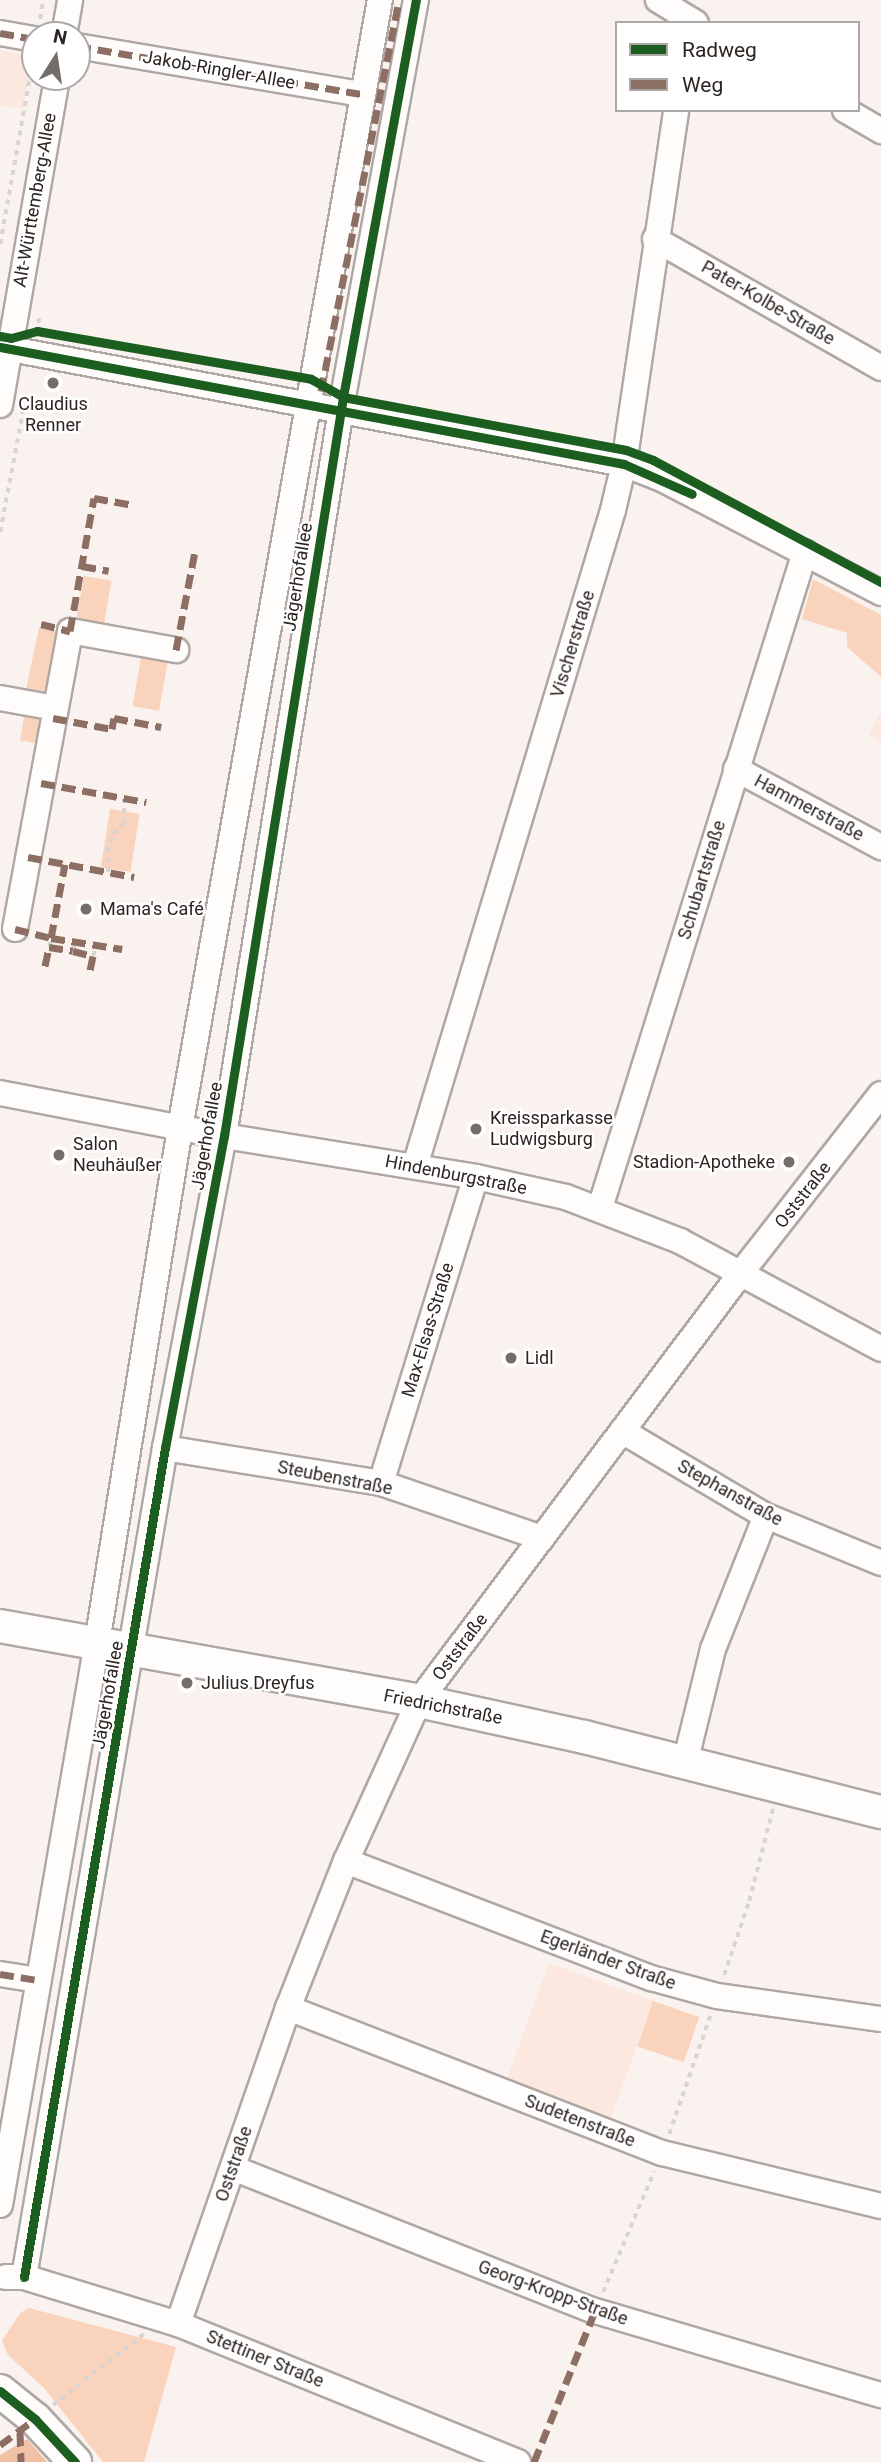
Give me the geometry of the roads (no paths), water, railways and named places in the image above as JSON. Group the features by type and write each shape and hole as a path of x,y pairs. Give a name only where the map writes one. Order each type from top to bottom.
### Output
{"main road":[{"name":"Friedrichstraße","path":"0,1626 419,1702 584,1737 881,1812"},
{"path":"0,2391 35,2419 75,2462"}],"street":[{"path":"66,21 70,0"},
{"name":"Jägerhofallee","path":"0,2205 97,1643 180,1128 361,94 380,0"},
{"name":"Jägerhofallee","path":"7,2278 132,1649 164,1448 224,1136 341,409 416,0"},
{"path":"659,0 693,16"},
{"path":"0,33 21,37"},
{"name":"Jakob-Ringler-Allee","path":"91,48 361,94"},
{"name":"Alt-Württemberg-Allee","path":"0,405 7,344 54,91"},
{"name":"Vischerstraße","path":"415,1166 613,510 624,464 676,112"},
{"path":"848,112 881,131"},
{"name":"Pater-Kolbe-Straße","path":"655,239 881,368"},
{"path":"7,344 624,464 664,480 881,593"},
{"name":"Schubartstraße","path":"600,1208 805,552"},
{"path":"15,929 70,631 176,650"},
{"path":"0,698 55,708"},
{"name":"Hammerstraße","path":"736,769 881,847"},
{"name":"Hindenburgstraße","path":"0,1093 224,1136 476,1177 566,1197 680,1241 881,1349"},
{"name":"Oststraße","path":"169,2322 233,2168 288,2008 346,1861 419,1702 741,1273 881,1094"},
{"name":"Max-Elsas-Straße","path":"381,1483 476,1177"},
{"name":"Stephanstraße","path":"622,1431 766,1516 881,1563"},
{"name":"Steubenstraße","path":"164,1448 381,1483 542,1538"},
{"path":"685,1763 713,1649 766,1516"},
{"name":"Egerländer Straße","path":"346,1861 650,1978 717,1996 881,2019"},
{"path":"0,1974 39,1980"},
{"name":"Sudetenstraße","path":"288,2008 662,2153 881,2206"},
{"name":"Georg-Kropp-Straße","path":"233,2168 595,2311 881,2395"},
{"name":"Stettiner Straße","path":"7,2278 169,2322 518,2462"}],"place":[{"name":"Claudius Renner","path":"53,383"},
{"name":"Mama's Café","path":"86,909"},
{"name":"Kreissparkasse Ludwigsburg","path":"476,1129"},
{"name":"Salon Neuhäußer","path":"59,1155"},
{"name":"Stadion-Apotheke","path":"789,1162"},
{"name":"Lidl","path":"511,1358"},
{"name":"Julius Dreyfus","path":"187,1683"}]}
